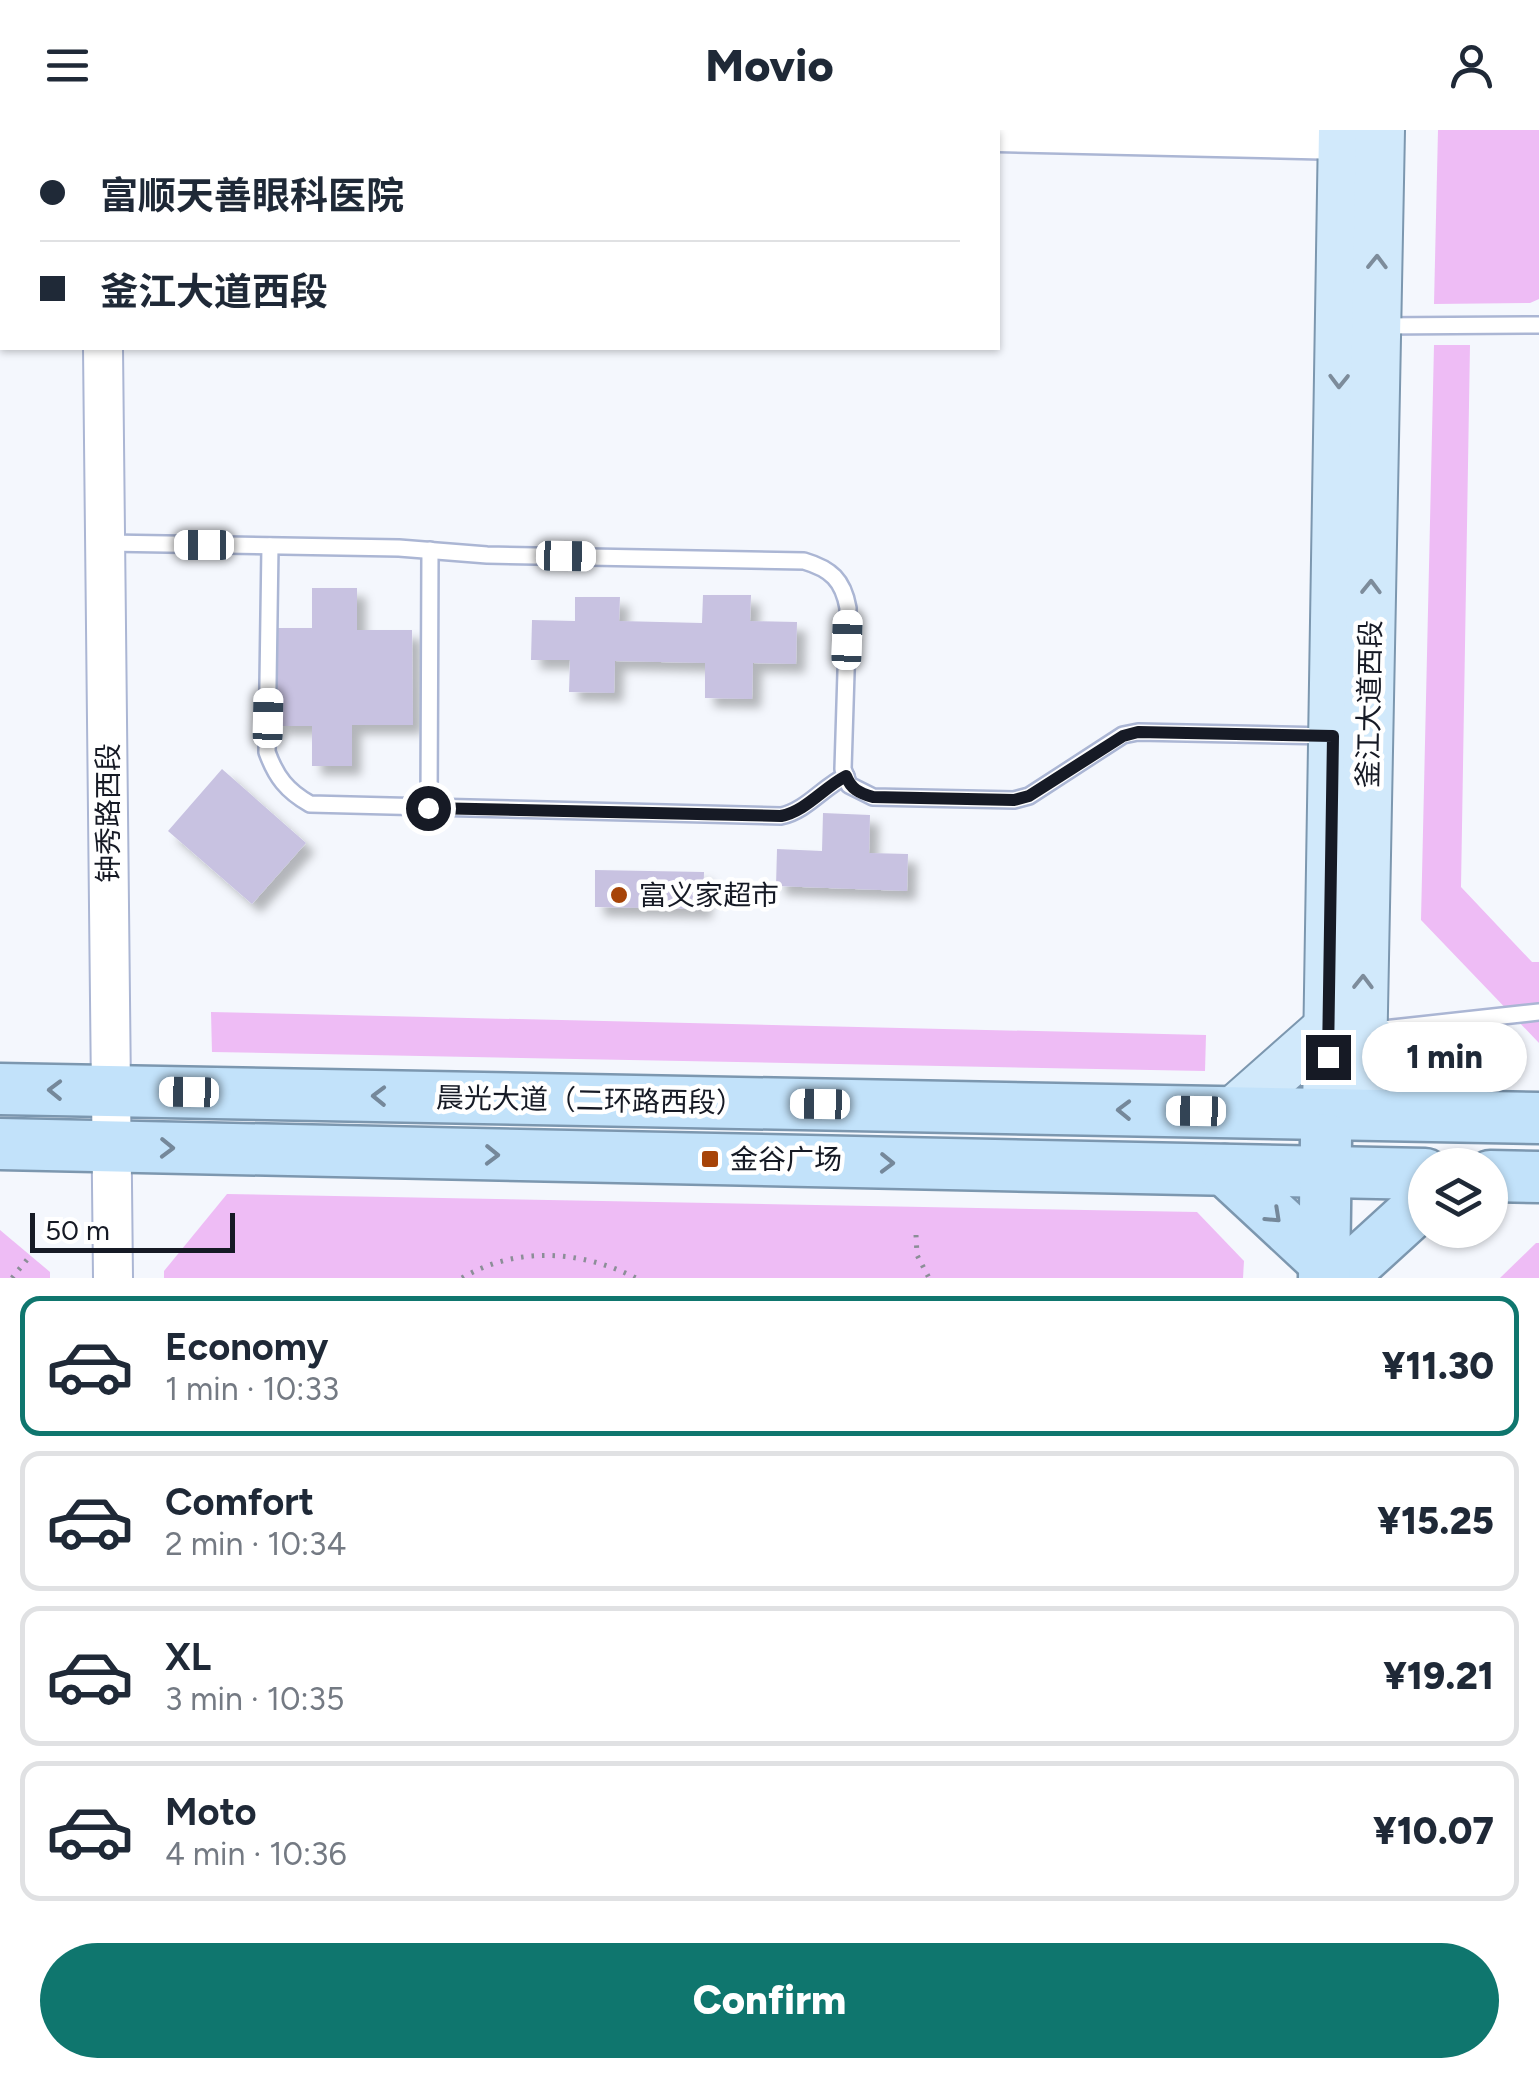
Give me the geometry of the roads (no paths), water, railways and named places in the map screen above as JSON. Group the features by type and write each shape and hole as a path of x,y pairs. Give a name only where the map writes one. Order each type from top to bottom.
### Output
{"highway":[{"name":"晨光大道（二环路西段）","path":"0,1088 1539,1118"},
{"name":"釜江大道西段","path":"1341,1270 1344,1114"},
{"name":"晨光大道（二环路西段）","path":"0,1144 1408,1174"},
{"path":"1224,1170 1341,1270 1408,1215"},
{"path":"1508,1176 1539,1177"}],"main road":[{"name":"釜江大道西段","path":"1344,1114 1376,326 1355,134"},
{"name":"釜江大道西段","path":"1345,1030 1333,736 1355,134"},
{"path":"1233,1112 1345,1030 1454,1116"}],"street":[{"path":"1000,136 1355,134"},
{"name":"钟秀路西段","path":"103,350 113,1278"}],"lane":[{"path":"1376,326 1536,322"},
{"path":"107,544 804,561 824,567 845,590 848,608 846,776 858,792 873,797 1014,800 1029,796 1123,736 1138,732 1333,736"},
{"path":"270,546 267,752 275,774 291,793 310,804 781,816 795,813 831,783 846,776"},
{"path":"428,808 430,550"},
{"path":"1345,1030 1539,1012"}],"place":[{"name":"富义家超市","path":"619,895"},
{"name":"金谷广场","path":"710,1159"}]}
